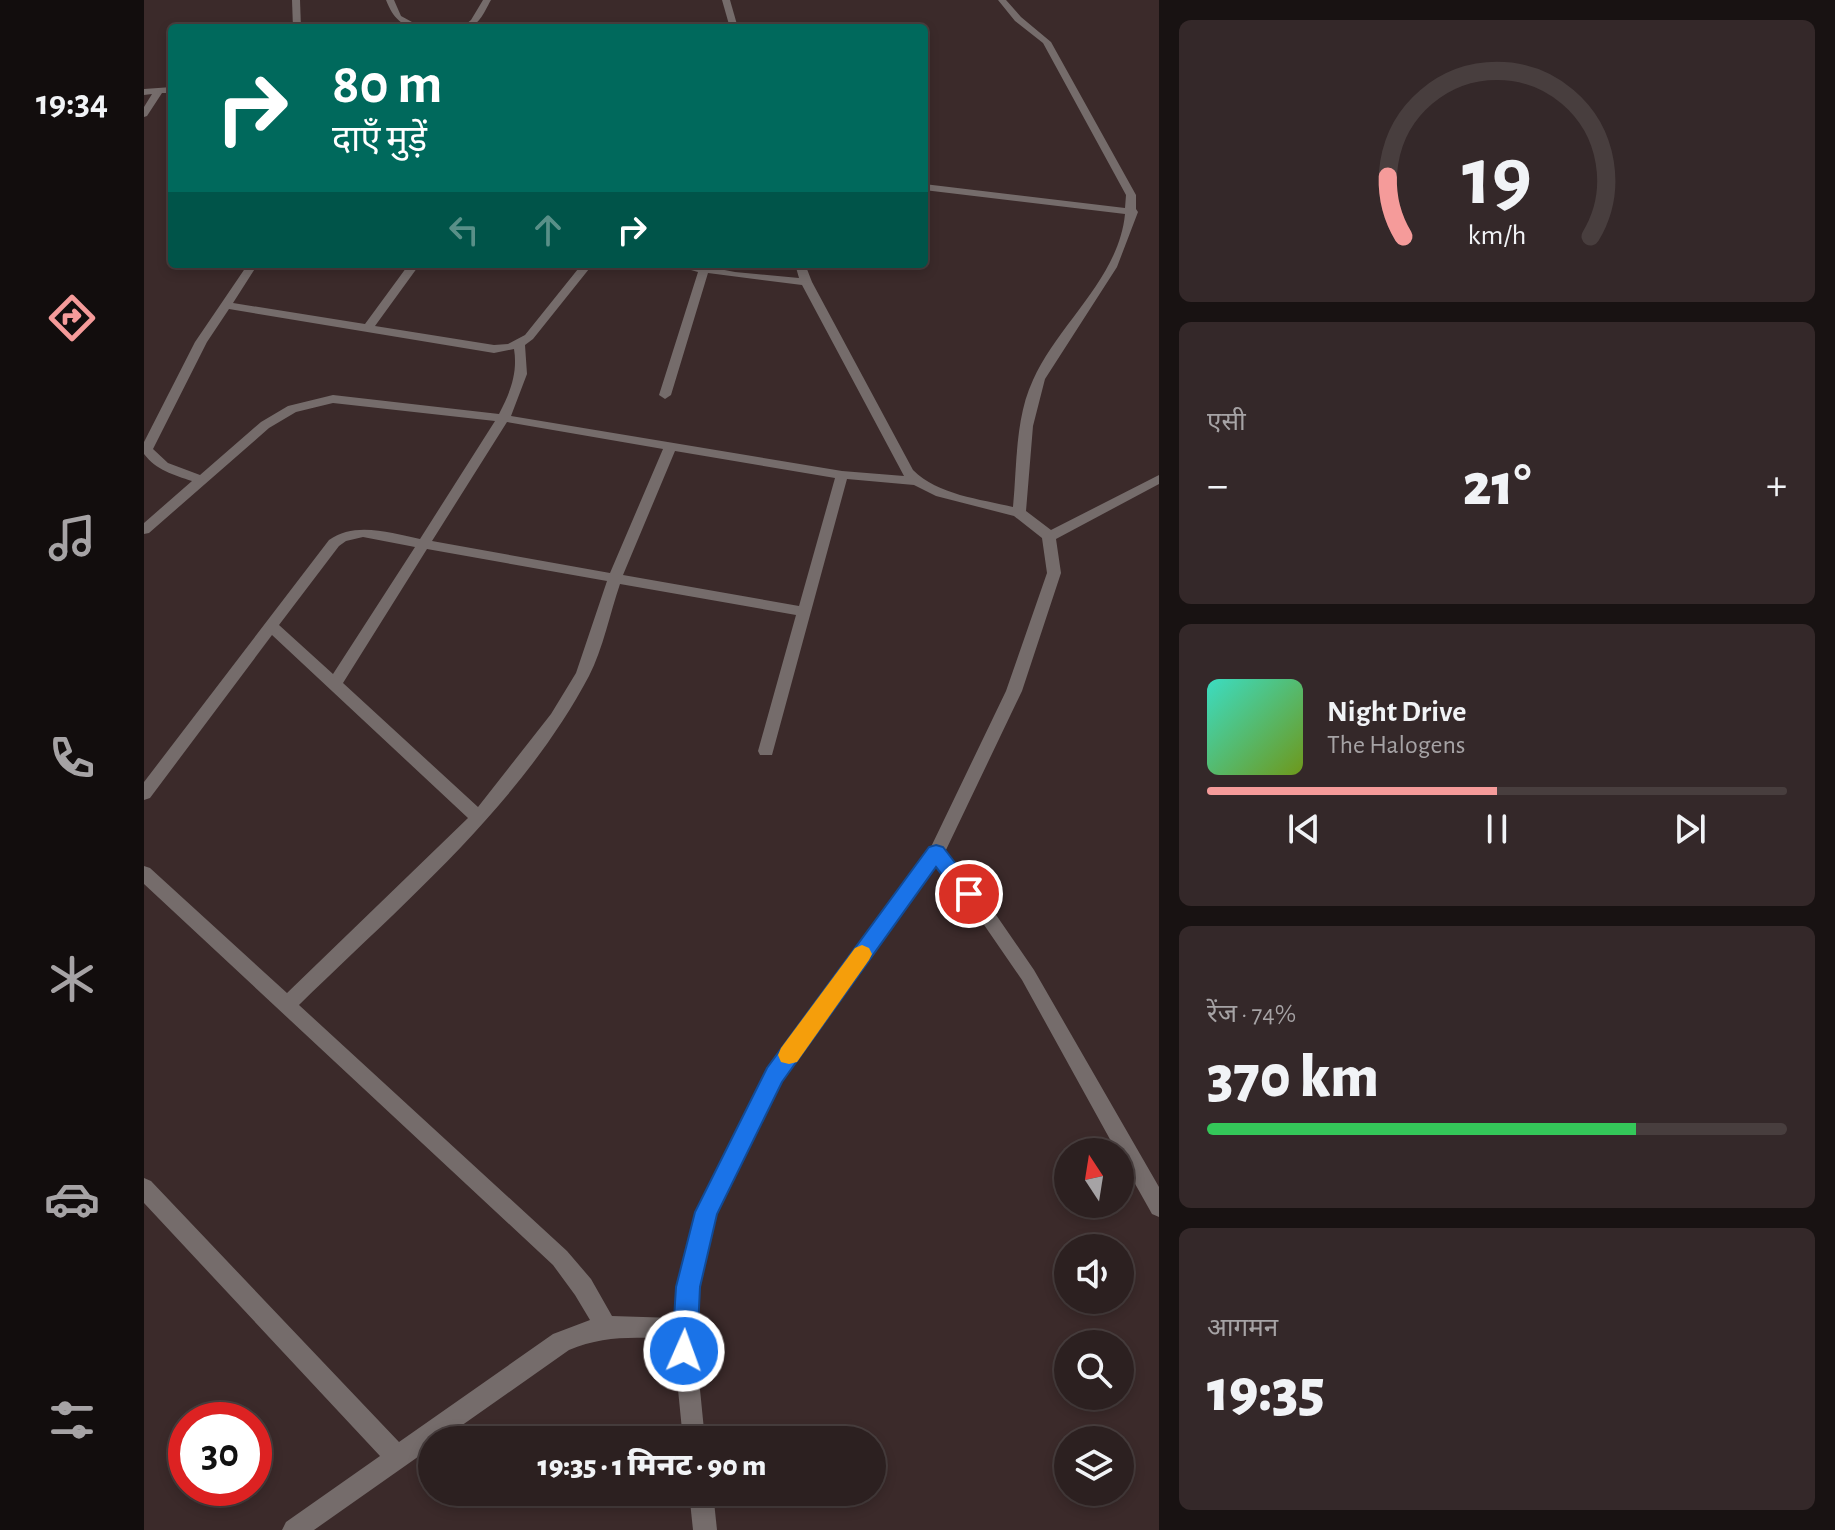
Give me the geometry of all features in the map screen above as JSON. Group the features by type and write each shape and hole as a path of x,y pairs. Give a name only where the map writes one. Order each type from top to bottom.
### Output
{"street":[{"path":"296,0 297,24"},
{"path":"390,0 397,17 411,24"},
{"path":"471,24 487,0"},
{"path":"726,0 733,24"},
{"path":"1002,0 1018,19 1047,42 1131,195 1133,212 1127,233 1102,284 1038,380 1031,412 1019,513"},
{"path":"144,92 168,90"},
{"path":"144,114 159,91"},
{"path":"928,187 1133,212"},
{"path":"202,480 152,460 147,449 201,342 250,268"},
{"path":"368,328 412,268"},
{"path":"226,305 494,349 519,345 529,337 585,268"},
{"path":"694,268 806,282"},
{"path":"693,1426 683,1329 688,1287 706,1212 774,1075 936,853 1014,691 1054,573 1049,537 1019,513 941,493 917,481 908,472 801,268"},
{"path":"665,395 704,270"},
{"path":"334,685 520,387 523,372 519,345"},
{"path":"144,530 265,425 292,409 333,399 503,418 842,475 917,481"},
{"path":"287,1005 479,818 556,718 583,673 615,578 671,446"},
{"path":"766,751 842,475"},
{"path":"1049,537 1159,479"},
{"path":"144,794 334,543 342,537 363,533 805,612"},
{"path":"271,626 479,818"},
{"path":"936,853 986,914 1028,975 1159,1207"},
{"path":"144,873 560,1258 583,1287 606,1326"},
{"path":"144,1188 397,1457"},
{"path":"294,1530 561,1342 586,1330 606,1326 683,1329"},
{"path":"702,1506 705,1530"}],"slow traffic":[{"path":"789,1055 862,954"}],"route":[{"path":"684,1351 688,1287 706,1212 774,1075 936,853 969,894"}]}
